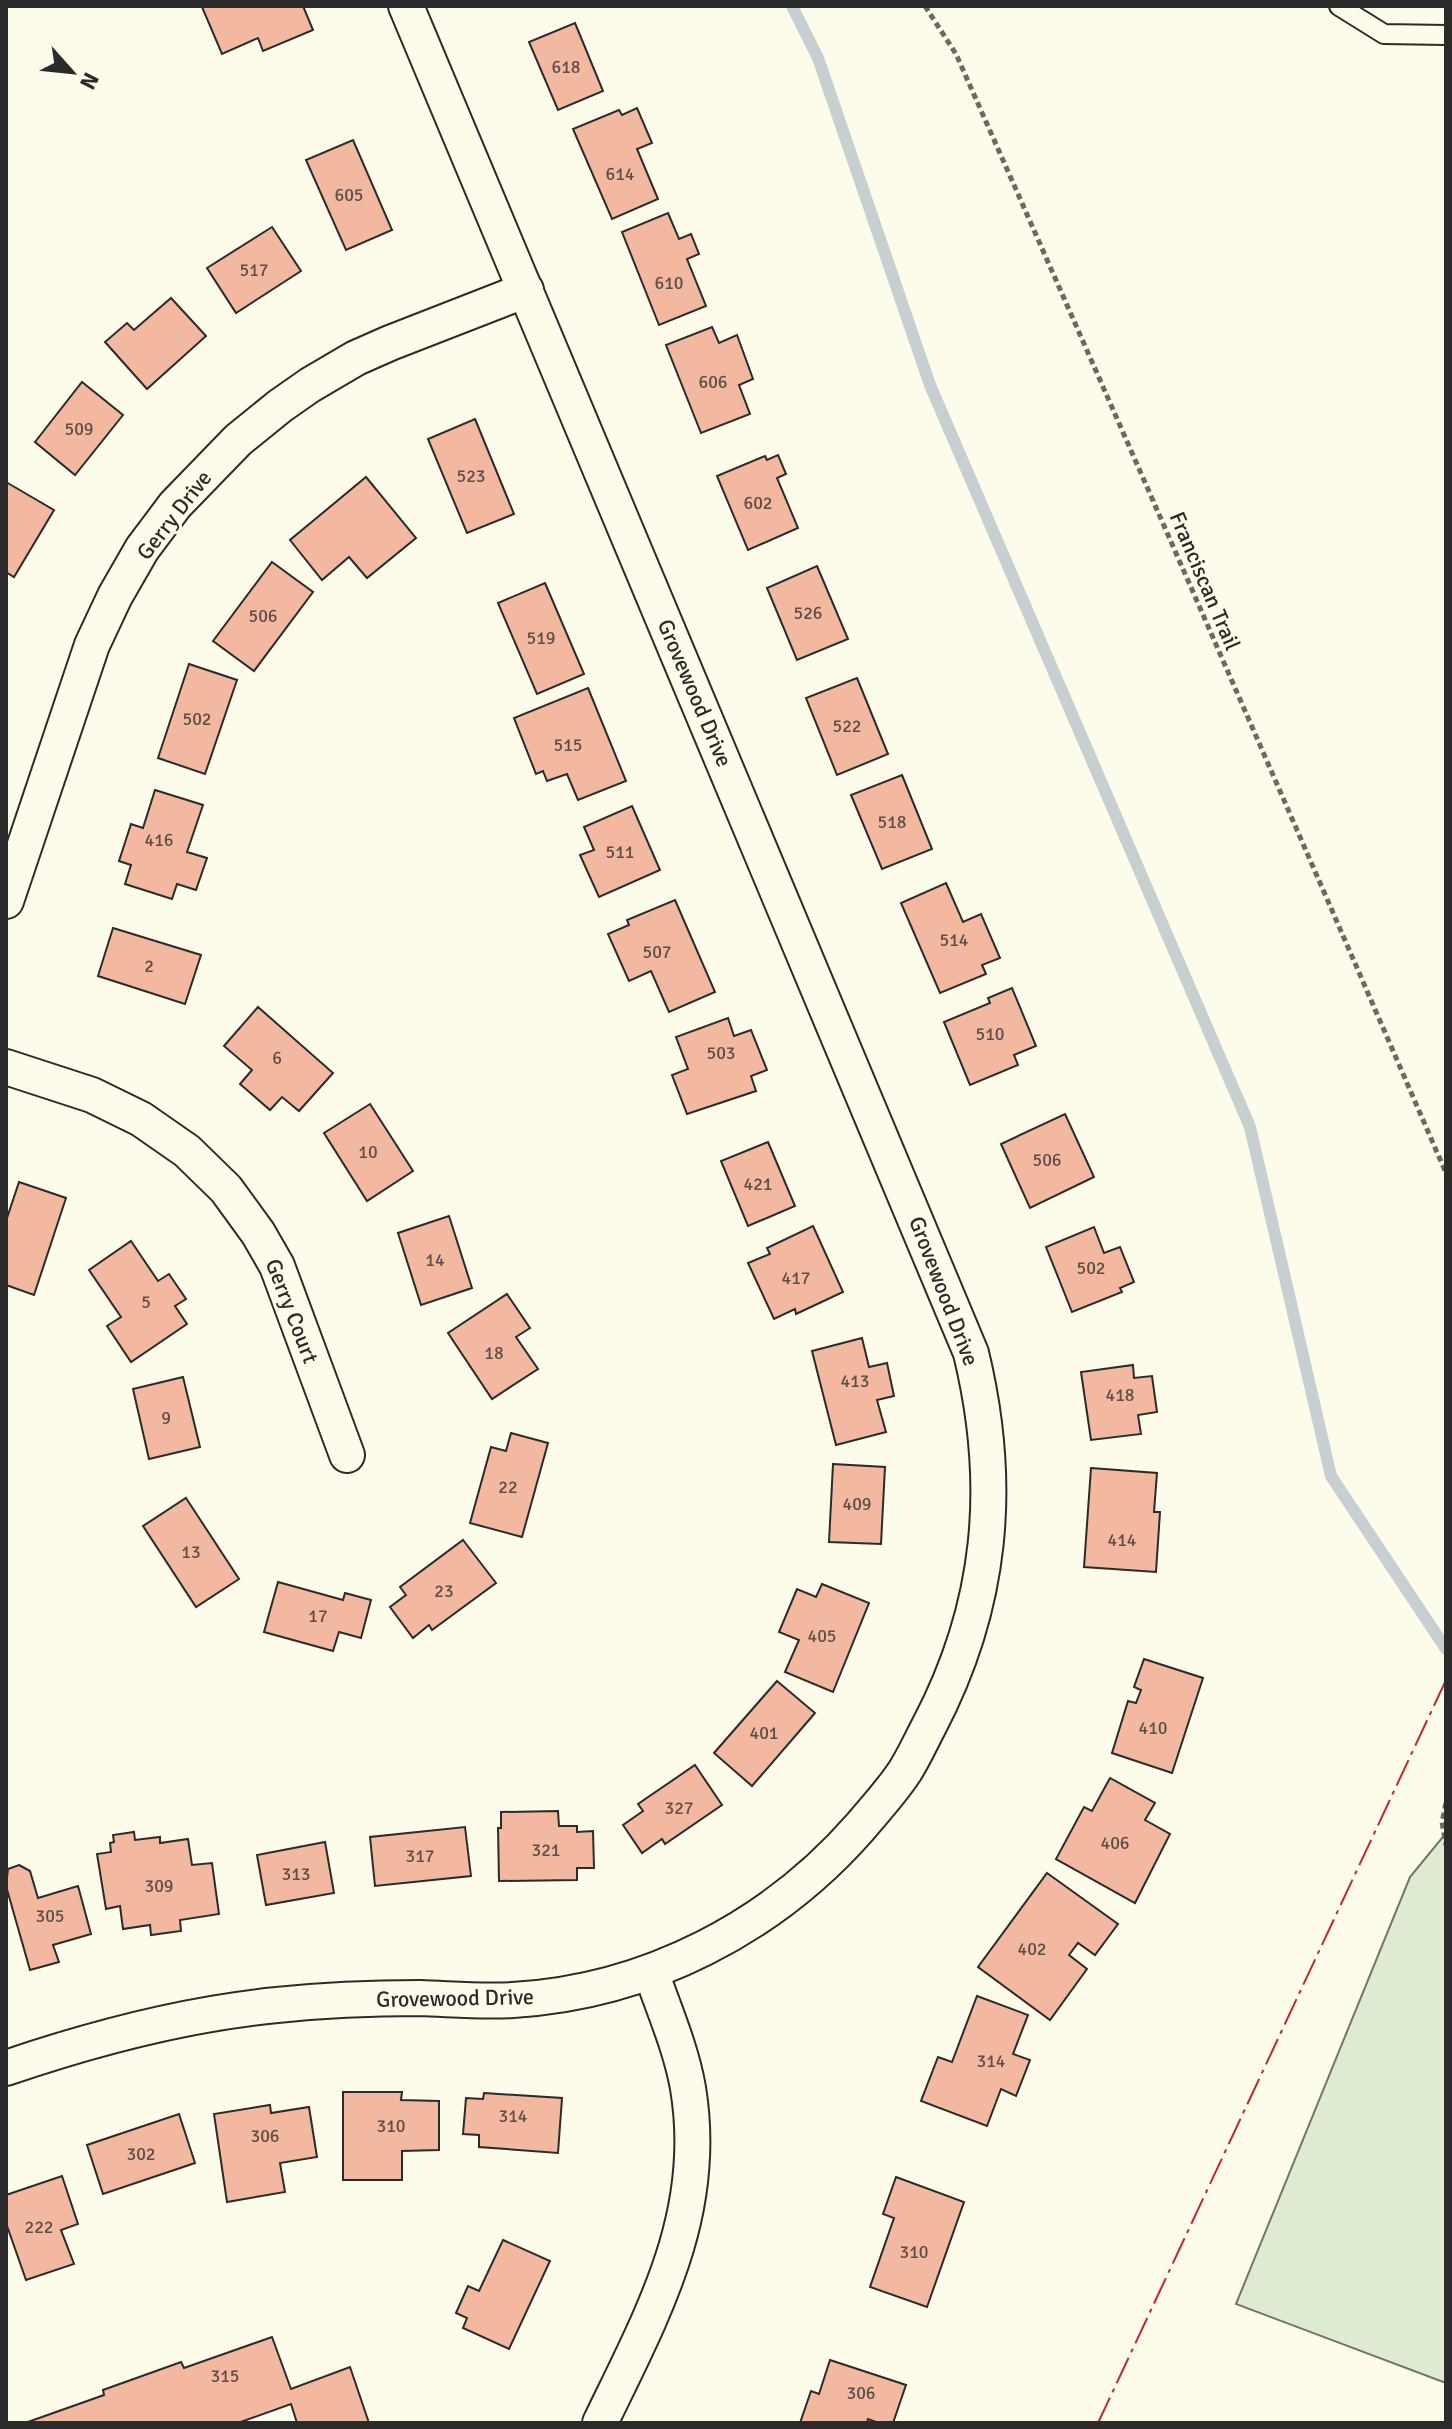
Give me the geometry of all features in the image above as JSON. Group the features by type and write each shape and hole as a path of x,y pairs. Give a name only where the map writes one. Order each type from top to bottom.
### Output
{"street":[{"name":"Grovewood Drive","path":"6,2068 87,2042 208,2014 278,2004 350,1999 512,2000 582,1991 651,1972 718,1942 782,1902 850,1840 907,1769 943,1699 972,1625 987,1534 989,1461 979,1388 964,1334 406,6"},
{"name":"Gerry Drive","path":"6,901 92,645 142,549 175,505 251,429 310,385 356,358 390,343 526,290"},
{"name":"Gerry Court","path":"6,1067 92,1095 132,1114 187,1151 226,1189 258,1233 281,1274 347,1455"},
{"path":"600,2423 669,2275 683,2228 691,2176 693,2141 688,2088 680,2054 651,1972"}],"lane":[{"path":"1339,6 1384,34 1446,35"}],"path":[{"name":"Franciscan Trail","path":"925,6 962,68 1446,1173"},
{"path":"1446,1803 1442,1822 1446,1845"}],"green space":[{"path":"1446,1833 1446,2383 1236,2304 1410,1877"}],"building":[{"path":"303,6 313,30 263,51 258,38 222,54 202,7"},
{"path":"575,23 603,91 558,110 529,42"},
{"path":"637,108 652,143 637,149 658,199 612,219 573,129 619,110 622,115"},
{"path":"353,140 392,230 346,250 306,160"},
{"path":"668,213 679,239 691,234 699,254 687,259 706,306 659,325 622,232"},
{"path":"272,227 301,271 236,313 207,268"},
{"path":"171,298 206,336 147,389 105,342 127,323 134,330"},
{"path":"712,327 719,343 737,335 753,379 739,385 750,414 701,433 666,345"},
{"path":"82,382 123,415 75,475 35,442"},
{"path":"475,419 514,514 467,533 428,439"},
{"path":"778,455 786,474 777,478 798,528 748,550 717,476 765,456 767,460"},
{"path":"366,477 416,538 367,578 349,557 322,580 290,540"},
{"path":"6,482 54,510 14,577 6,572"},
{"path":"272,562 313,592 254,671 213,641"},
{"path":"817,566 848,639 797,660 767,588"},
{"path":"545,583 584,674 537,694 498,603"},
{"path":"189,664 237,680 205,774 158,758"},
{"path":"857,678 888,754 837,775 806,698"},
{"path":"588,688 626,781 578,800 567,774 547,781 543,771 536,774 514,718"},
{"path":"902,775 932,849 882,869 851,795"},
{"path":"155,790 203,805 187,852 207,858 196,890 177,884 172,899 125,884 131,865 119,861 131,824 143,828"},
{"path":"632,806 660,870 599,897 580,855 594,850 584,827"},
{"path":"946,883 963,922 981,914 1000,958 982,965 986,974 940,993 901,903"},
{"path":"675,900 715,992 669,1012 651,971 629,981 608,934 629,925 627,920"},
{"path":"113,928 201,955 185,1004 98,976"},
{"path":"1012,988 1036,1046 1014,1055 1018,1065 970,1085 944,1022 990,1003 988,998"},
{"path":"258,1007 333,1073 299,1111 282,1097 270,1110 240,1084 252,1070 224,1046"},
{"path":"728,1018 734,1036 751,1030 767,1070 751,1076 756,1091 687,1114 672,1075 688,1069 676,1037"},
{"path":"370,1104 413,1171 367,1201 324,1133"},
{"path":"1065,1114 1094,1177 1030,1208 1001,1144"},
{"path":"768,1142 795,1206 748,1226 721,1161"},
{"path":"19,1182 66,1198 34,1295 6,1285 6,1221"},
{"path":"449,1216 472,1288 421,1305 398,1233"},
{"path":"813,1226 843,1292 796,1314 795,1309 774,1319 748,1263 770,1254 767,1248"},
{"path":"1094,1227 1104,1253 1120,1247 1134,1282 1120,1288 1122,1292 1072,1312 1046,1247"},
{"path":"131,1241 158,1281 169,1274 186,1299 175,1306 187,1324 131,1362 107,1326 121,1317 89,1270"},
{"path":"507,1294 530,1328 516,1337 538,1369 492,1399 448,1333"},
{"path":"862,1338 869,1367 887,1363 894,1396 877,1400 886,1432 836,1445 812,1351"},
{"path":"1133,1365 1134,1378 1152,1376 1157,1412 1138,1415 1141,1434 1091,1440 1081,1372"},
{"path":"183,1377 200,1447 149,1459 133,1389"},
{"path":"511,1433 548,1443 522,1537 470,1523 491,1447 506,1451"},
{"path":"833,1464 885,1467 881,1544 829,1542"},
{"path":"1091,1468 1157,1473 1154,1512 1160,1512 1156,1572 1084,1567"},
{"path":"186,1498 239,1579 196,1607 143,1526"},
{"path":"463,1540 496,1583 432,1630 429,1625 413,1638 390,1607 406,1595 400,1587"},
{"path":"278,1582 343,1600 345,1593 371,1600 361,1638 339,1632 333,1651 264,1632"},
{"path":"822,1584 869,1603 833,1692 785,1672 799,1640 779,1632 797,1589 816,1597"},
{"path":"1144,1659 1203,1678 1172,1773 1112,1753 1128,1701 1136,1703 1141,1690 1134,1687"},
{"path":"777,1681 815,1713 752,1786 714,1753"},
{"path":"695,1765 722,1805 665,1844 662,1839 642,1853 623,1825 643,1811 638,1804"},
{"path":"1110,1778 1155,1803 1145,1820 1170,1834 1135,1903 1056,1859 1084,1807 1092,1811"},
{"path":"558,1811 559,1826 577,1826 577,1832 593,1831 594,1868 577,1868 577,1880 499,1881 498,1828 501,1828 501,1812"},
{"path":"465,1827 471,1876 375,1886 370,1837"},
{"path":"134,1832 135,1840 160,1837 160,1843 188,1839 192,1865 212,1863 219,1914 180,1920 181,1931 151,1935 150,1925 123,1929 120,1906 106,1909 97,1854 111,1852 113,1835"},
{"path":"325,1842 334,1893 266,1905 257,1855"},
{"path":"19,1865 30,1871 38,1898 78,1886 91,1934 53,1945 59,1962 30,1970 6,1886 8,1869"},
{"path":"1047,1873 1118,1924 1095,1955 1078,1943 1069,1955 1087,1969 1050,2020 978,1967"},
{"path":"977,1996 1028,2015 1013,2054 1030,2060 1016,2096 1001,2089 987,2126 921,2101 938,2057 952,2062"},
{"path":"343,2092 402,2092 401,2100 439,2101 439,2150 402,2151 402,2180 343,2180"},
{"path":"484,2093 562,2098 558,2153 479,2147 479,2135 463,2134 466,2098 483,2099"},
{"path":"270,2105 271,2113 309,2107 317,2157 280,2163 285,2192 227,2202 214,2114"},
{"path":"179,2114 195,2163 103,2194 87,2145"},
{"path":"62,2176 78,2224 61,2230 74,2264 26,2280 6,2223 6,2195"},
{"path":"896,2177 964,2202 927,2307 870,2287 894,2218 883,2214"},
{"path":"503,2240 550,2261 509,2349 463,2328 467,2318 456,2313 468,2286 479,2291"},
{"path":"272,2337 291,2389 350,2367 369,2423 297,2423 291,2404 238,2423 25,2423 104,2395 103,2390 181,2362 184,2368"},
{"path":"830,2360 906,2385 893,2423 868,2419 867,2423 800,2423 811,2391 819,2394"}],"waterway":[{"path":"792,6 818,58 930,385 1250,1127 1331,1476 1446,1649"}],"power":[{"path":"1098,2423 1446,1680"}]}
